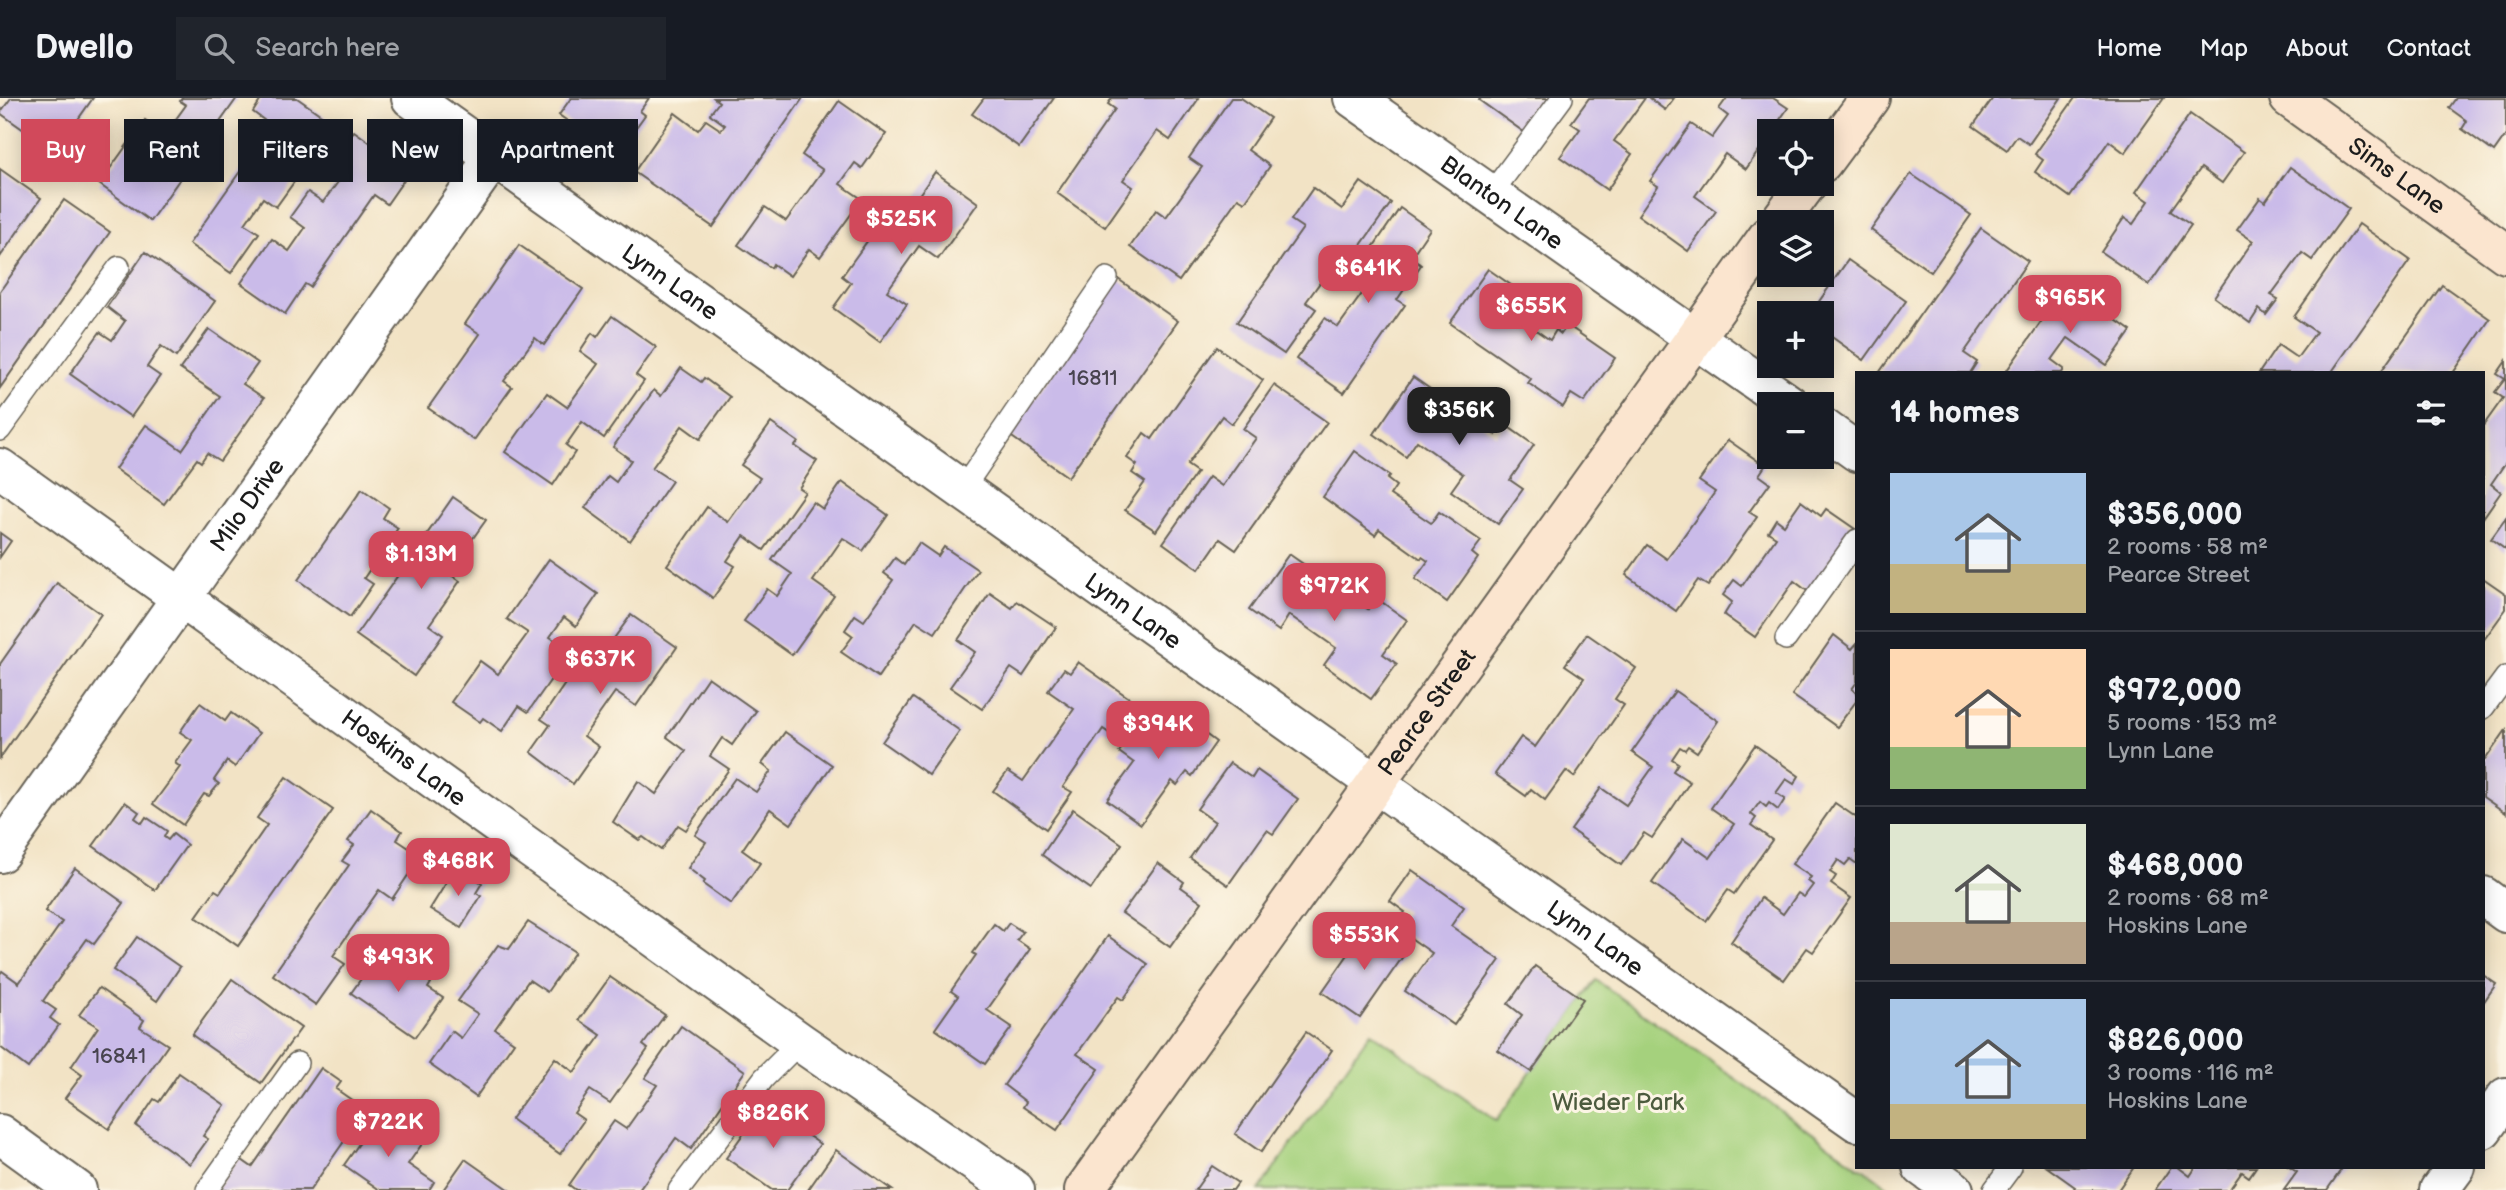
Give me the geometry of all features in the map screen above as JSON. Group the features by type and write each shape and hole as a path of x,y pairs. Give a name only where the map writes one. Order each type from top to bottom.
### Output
{"street":[{"name":"Lynn Lane","path":"411,98 477,145"},
{"name":"Blanton Lane","path":"1353,98 1772,392"},
{"path":"1834,147 1870,98"},
{"name":"Sims Lane","path":"2288,98 2506,254"},
{"name":"Milo Drive","path":"0,853 477,181"},
{"name":"Lynn Lane","path":"529,182 1855,1121"},
{"name":"Pearce Street","path":"1084,1190 1757,252"},
{"path":"1834,436 1855,451"},
{"name":"Hoskins Lane","path":"0,468 800,1042 1015,1190"},
{"path":"2485,898 2506,913"},
{"path":"2485,1126 2506,1097"},
{"path":"3,1142 77,1190"},
{"path":"1925,1169 1954,1190"},
{"path":"2439,1190 2455,1169"}],"lane":[{"path":"1490,194 1562,98"},
{"path":"0,430 119,267"},
{"path":"962,490 1107,278"},
{"path":"1786,639 1855,543"},
{"path":"2485,705 2506,677"},
{"path":"679,1190 764,1078 800,1042"},
{"path":"207,1190 297,1063"},
{"path":"1994,1190 2010,1169"}],"green space":[{"name":"Wieder Park","path":"1596,980 1855,1164 1855,1169 1864,1169 1893,1190 1259,1190 1371,1032 1496,1121"}],"building":[{"path":"11,98 93,98 78,119 21,119 21,128 0,113"},
{"path":"182,98 237,98 222,119 176,119 186,105 180,101"},
{"path":"262,98 297,98 327,119 262,119 253,112"},
{"path":"571,98 649,98 640,111 645,115 638,125 638,119 565,119 559,115"},
{"path":"714,98 803,98 713,227 638,175 638,166 675,113 698,130 706,120 721,130 725,125 710,114 719,102"},
{"path":"984,98 1054,98 1019,147 972,114"},
{"path":"1112,98 1199,98 1170,140 1157,131 1123,180 1133,187 1105,227 1057,193 1115,109 1108,104"},
{"path":"1231,98 1241,98 1270,118 1248,150 1270,166 1245,202 1238,198 1179,281 1130,247 1156,210 1166,217 1202,167 1189,158"},
{"path":"1553,98 1528,135 1479,100"},
{"path":"1589,98 1645,98 1614,141 1632,154 1607,190 1560,157 1580,129 1571,123"},
{"path":"1649,98 1674,98 1665,110"},
{"path":"1727,98 1773,98 1788,108 1780,119 1757,119 1757,153 1746,169 1725,154 1695,196 1716,211 1688,251 1638,215 1658,186 1650,181 1691,124 1712,138 1728,116 1719,109"},
{"path":"1993,98 2061,98 2029,144 2017,136 2007,150 1973,126"},
{"path":"2075,98 2164,98 2125,153 2109,141 2070,197 2035,172 2043,160 2035,154"},
{"path":"2456,98 2506,98 2506,135 2494,152 2462,129 2467,121 2449,108"},
{"path":"839,101 886,134 862,168 855,163 840,184 862,199 820,257 809,249 790,276 773,264 771,268 738,245 765,207 786,221 823,170 802,155"},
{"path":"2190,114 2244,152 2222,183 2201,168 2170,211 2191,225 2149,285 2101,252 2124,218 2133,224 2149,201 2136,192"},
{"path":"353,132 367,140 367,182 402,182 387,204 374,195 310,287 305,284 285,314 241,283 272,239 289,251 305,228 290,217 308,192 323,202 338,182 353,182"},
{"path":"124,149 124,182 178,182 150,221 99,184 110,182 110,169"},
{"path":"2290,167 2349,209 2312,260 2302,253 2271,295 2278,299 2266,315 2259,309 2250,323 2214,297 2253,241 2237,230 2260,198 2265,202"},
{"path":"0,169 41,198 0,257"},
{"path":"935,172 978,203 938,259 919,246 887,291 907,304 880,342 833,308 851,283 842,276 884,218 904,232 922,208 914,202"},
{"path":"238,174 238,182 294,182 276,207 263,198 245,224 259,233 231,273 189,244"},
{"path":"1911,174 1971,215 1931,272 1871,230"},
{"path":"1361,182 1391,203 1341,273 1332,266 1306,302 1316,309 1284,354 1237,322 1303,228 1291,220 1313,188 1342,209"},
{"path":"64,200 110,232 0,388 0,291"},
{"path":"1400,208 1430,229 1411,257 1421,265 1397,300 1405,305 1344,393 1296,359 1325,318 1338,327 1364,291 1350,281"},
{"path":"2359,224 2410,260 2332,371 2260,371 2278,345 2297,358 2316,332 2294,317"},
{"path":"1981,228 2028,261 1964,353 1977,362 1971,371 1880,371"},
{"path":"519,245 583,289 544,345 535,338 504,381 512,387 474,440 428,408 480,334 465,324"},
{"path":"145,252 215,301 176,357 161,346 147,367 160,376 131,417 70,374 100,332 112,340 125,321 107,307"},
{"path":"1848,260 1906,301 1864,360 1834,339 1834,301 1819,301 1829,287 1834,287 1834,280"},
{"path":"1488,269 1521,292 1514,301 1523,307 1516,316 1550,340 1556,330 1561,334 1567,325 1615,358 1584,402 1571,394 1563,407 1528,383 1531,379 1450,323"},
{"path":"1118,279 1178,321 1068,477 1009,435"},
{"path":"2067,285 2131,331 2107,365 2068,338 2052,360 2064,369 2063,371 2006,371"},
{"path":"2442,285 2490,319 2454,371 2381,371"},
{"path":"612,316 656,347 636,375 644,381 604,438 582,422 566,445 575,452 553,485 505,452 547,393 567,407 598,364 580,351 592,333 597,337"},
{"path":"209,329 258,363 243,384 264,398 220,461 207,453 201,462 197,459 164,504 115,469 146,425 182,450 220,396 180,369"},
{"path":"1217,347 1263,380 1232,424 1222,416 1187,465 1197,472 1156,531 1125,510 1145,482 1132,473 1137,465 1127,458 1144,433 1152,439"},
{"path":"2506,361 2506,462 2491,484 2501,492 2485,515 2485,423 2503,398 2495,392 2505,379 2497,374"},
{"path":"681,368 701,382 704,378 730,397 700,439 682,426 652,468 672,481 630,541 585,508 608,476 616,482 631,460 613,447 654,390 661,396"},
{"path":"1413,377 1496,435 1504,424 1534,445 1510,480 1523,489 1498,524 1451,491 1463,474 1417,441 1406,457 1374,434"},
{"path":"1274,385 1327,422 1236,550 1220,539 1199,569 1163,543 1209,477 1222,486 1256,438 1243,429"},
{"path":"771,423 798,442 795,446 817,461 799,488 805,492 764,550 744,536 727,561 735,566 713,598 667,565 707,507 728,522 760,478 741,465"},
{"path":"1728,440 1757,460 1757,469 1763,469 1759,475 1770,483 1749,512 1757,517 1708,586 1698,580 1676,611 1626,575 1647,545 1667,559 1715,492 1699,481"},
{"path":"1355,451 1390,476 1387,479 1396,486 1390,495 1431,523 1439,512 1481,541 1472,553 1478,558 1447,602 1415,579 1428,561 1422,557 1421,559 1379,529 1375,535 1323,497"},
{"path":"842,482 888,515 863,551 843,538 813,581 834,596 792,655 744,621 767,589 777,596 792,574 772,560 813,502 823,509"},
{"path":"362,489 389,508 383,518 398,528 364,578 373,584 350,617 298,580"},
{"path":"453,497 486,520 448,573 460,581 429,625 443,635 414,676 356,635"},
{"path":"1801,501 1821,516 1826,509 1855,529 1810,593 1794,581 1755,637 1724,615 1732,602 1723,595 1734,580 1742,586 1776,537 1768,532 1776,519 1784,525"},
{"path":"2506,518 2506,550 2491,539"},
{"path":"0,533 11,541 0,557"},
{"path":"919,543 938,556 944,547 978,570 935,633 916,621 878,677 841,652 853,636 845,630 855,615 864,621 893,580 884,573 895,558 904,565"},
{"path":"1289,554 1368,609 1376,598 1407,620 1383,654 1397,664 1371,699 1324,665 1336,648 1289,615 1279,631 1249,610"},
{"path":"549,559 598,594 576,626 564,617 550,637 571,651 528,712 519,706 502,731 483,718 480,722 451,702 480,661 498,674 528,633 507,619"},
{"path":"2485,579 2506,594 2506,609 2485,638"},
{"path":"57,583 101,614 0,758 0,664"},
{"path":"990,593 1012,608 1017,601 1056,627 1023,676 1011,668 982,709 950,687 975,652 958,640"},
{"path":"631,615 677,647 636,706 615,692 584,736 599,747 573,784 531,752 550,725 541,719 580,662 600,676 615,654 607,648"},
{"path":"1587,634 1636,668 1615,699 1624,705 1574,777 1566,771 1545,800 1531,789 1526,796 1495,774 1521,737 1535,747 1584,678 1565,665"},
{"path":"1834,635 1852,649 1855,645 1855,685 1852,689 1855,691 1855,703 1837,727 1792,695"},
{"path":"1078,662 1132,700 1109,733 1103,729 1063,787 1072,792 1046,829 993,791 1008,771 1023,781 1074,709 1048,691 1064,669 1070,673"},
{"path":"708,677 756,711 732,745 722,738 710,756 729,769 686,830 678,825 661,850 643,837 639,840 613,822 638,781 656,794 686,751 667,737"},
{"path":"1675,691 1718,721 1697,752 1688,746 1685,750 1680,747 1672,759 1678,763 1673,771 1690,782 1652,838 1644,833 1621,865 1571,830 1601,788 1626,805 1653,767 1632,752"},
{"path":"913,698 960,731 929,775 882,742"},
{"path":"200,703 225,721 231,713 259,733 235,767 227,761 214,780 219,784 209,796 204,794 183,825 153,804 180,767 175,763 192,740 180,732"},
{"path":"1152,706 1173,721 1179,714 1216,742 1192,776 1187,772 1177,785 1172,781 1141,824 1107,800 1134,763 1119,752"},
{"path":"2506,730 2506,813 2485,798 2485,760"},
{"path":"785,732 832,765 791,824 770,809 742,850 760,863 731,904 703,884 705,881 688,868 706,842 695,835 735,778 756,792 771,771 762,764"},
{"path":"1755,745 1799,776 1794,784 1786,779 1776,793 1785,799 1778,810 1769,803 1766,807 1760,802 1751,814 1756,818 1751,825 1772,840 1734,894 1728,890 1706,921 1652,883 1683,839 1710,858 1734,824 1711,808"},
{"path":"1230,763 1252,778 1257,770 1298,799 1273,834 1267,830 1228,885 1190,858 1215,822 1197,809"},
{"path":"286,777 333,810 238,946 196,917 215,890 220,893 267,825 257,818"},
{"path":"125,802 139,812 135,818 142,823 146,817 167,831 164,837 168,840 173,834 187,845 155,890 93,846"},
{"path":"1835,803 1855,817 1855,863 1850,859 1845,865 1838,860 1830,872 1836,876 1831,884 1851,898 1813,952 1807,948 1784,980 1731,942 1761,898 1783,914 1798,893 1804,897 1813,885 1808,881 1811,877 1792,864"},
{"path":"371,809 402,831 397,840 421,856 392,899 379,890 333,956 345,964 316,1005 273,975 349,865 342,861 354,845 348,841"},
{"path":"1073,809 1122,844 1091,889 1042,855"},
{"path":"1158,863 1184,882 1181,887 1202,902 1170,947 1122,913"},
{"path":"456,867 482,883 476,893 481,896 461,928 430,909"},
{"path":"75,868 124,903 94,944 87,939 43,1001 56,1010 50,1018 59,1025 28,1068 0,1047 0,974 2,971 19,983 62,922 45,911"},
{"path":"1412,870 1464,907 1451,926 1500,960 1454,1025 1405,991 1432,953 1395,927 1405,912 1390,901"},
{"path":"528,922 575,952 547,992 529,980 495,1029 514,1042 476,1097 429,1064 452,1031 461,1038 478,1014 458,1001 498,945 509,949"},
{"path":"1009,923 1023,932 1017,940 1030,949 987,1010 1012,1027 985,1064 935,1029 958,996 951,991 976,955 973,953 994,924 1003,931"},
{"path":"1368,926 1406,952 1360,1018 1322,992"},
{"path":"1108,936 1148,964 1123,1000 1118,997 1077,1054 1099,1069 1057,1130 1023,1107 1026,1102 1004,1085"},
{"path":"137,937 180,967 157,1001 113,970"},
{"path":"380,952 395,962 397,959 431,983 428,988 443,998 415,1037 351,993"},
{"path":"1535,966 1583,999 1531,1072 1498,1050 1522,1015 1508,1004"},
{"path":"2485,976 2496,984 2485,1000"},
{"path":"610,977 665,1015 643,1045 648,1049 610,1103 590,1090 574,1113 584,1120 560,1154 511,1119 555,1058 574,1072 601,1035 579,1020"},
{"path":"232,979 301,1028 261,1083 192,1035"},
{"path":"99,988 144,1020 140,1027 168,1045 109,1129 65,1098 82,1075 71,1067 98,1027 79,1015"},
{"path":"681,1026 745,1071 691,1149 676,1138 639,1190 576,1190 569,1185 614,1121 626,1129 657,1085 645,1078"},
{"path":"1306,1032 1332,1050 1261,1152 1235,1134"},
{"path":"321,1068 341,1082 336,1089 366,1110 310,1190 217,1190 239,1158 252,1167"},
{"path":"179,1073 225,1105 203,1136 208,1139 190,1164 136,1126 154,1099 159,1102"},
{"path":"764,1105 820,1144 787,1190 772,1190 726,1158"},
{"path":"380,1114 422,1144 408,1164 434,1182 429,1190 380,1190 344,1165"},
{"path":"836,1150 892,1190 808,1190"},
{"path":"465,1159 509,1190 443,1190"},
{"path":"1212,1166 1238,1183 1233,1190 1195,1190"},
{"path":"2050,1169 2133,1169 2118,1190 2073,1190 2075,1187"},
{"path":"2170,1169 2181,1169 2190,1176 2195,1169 2255,1169 2249,1177 2242,1172 2229,1190 2155,1190"},
{"path":"2292,1169 2342,1169 2327,1190 2284,1190 2297,1172"}]}
